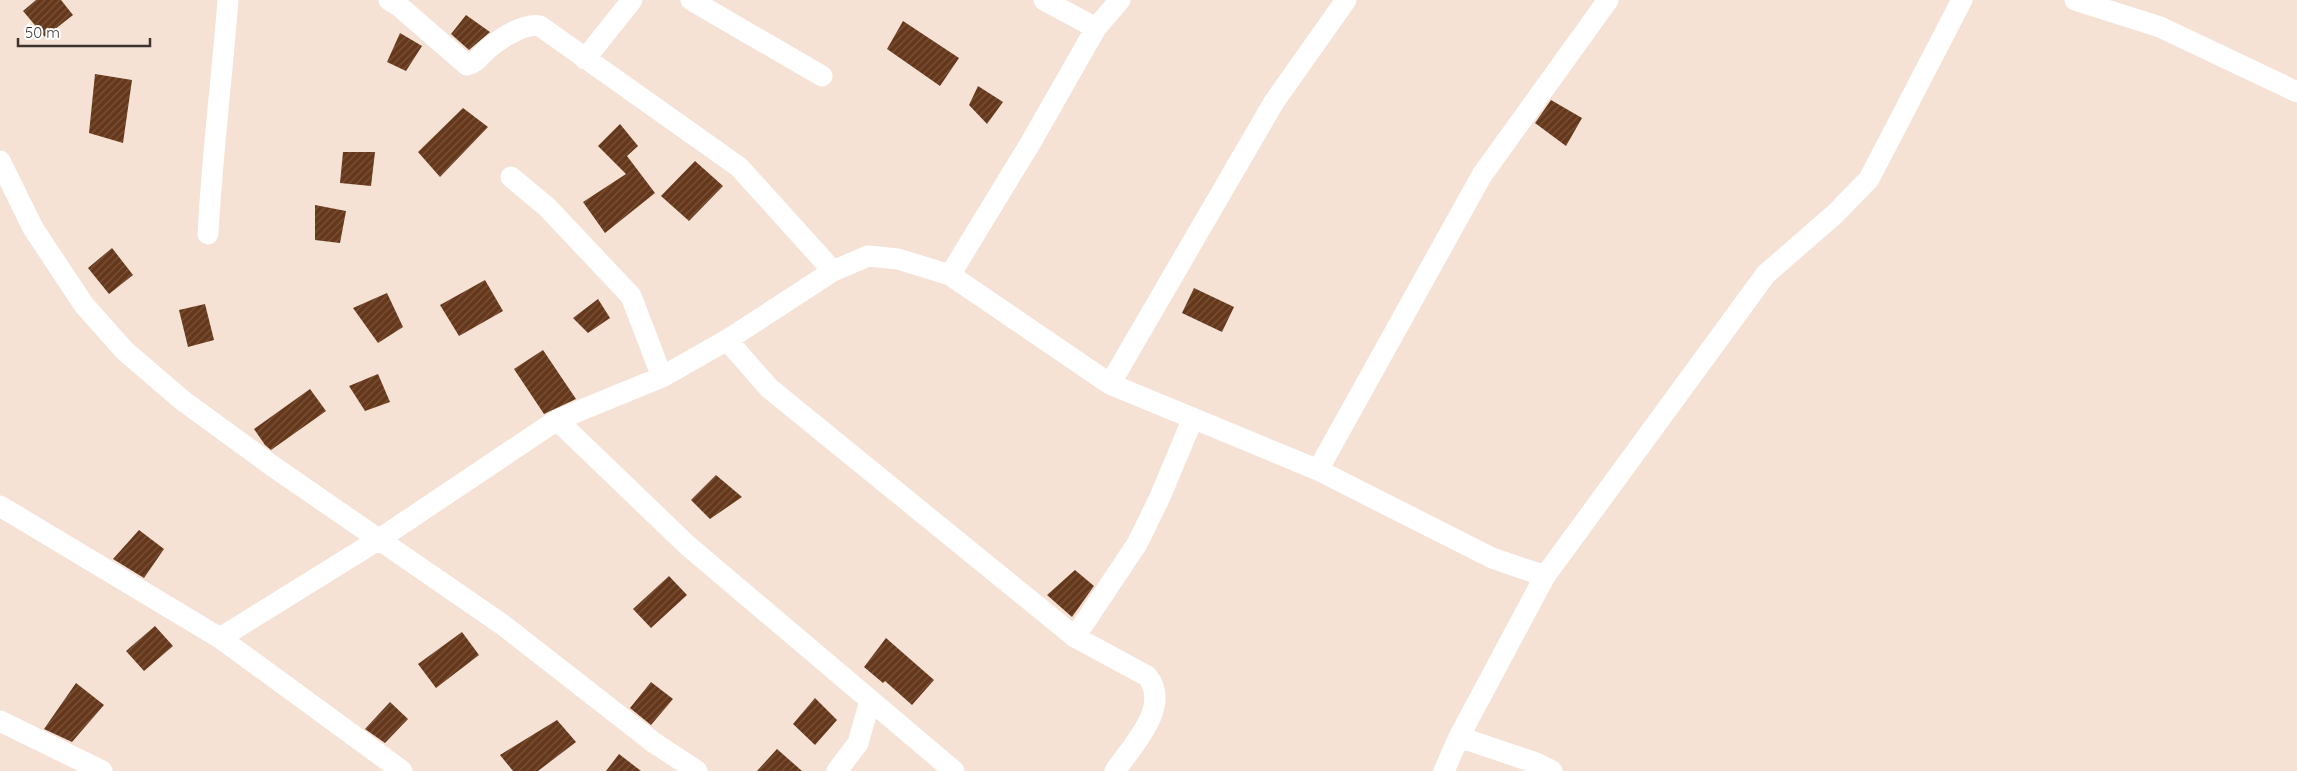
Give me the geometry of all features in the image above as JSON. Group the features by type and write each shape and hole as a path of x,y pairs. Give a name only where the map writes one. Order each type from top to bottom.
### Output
{"street":[{"path":"208,234 211,175 219,116 228,0"},
{"path":"389,0 399,6 466,65 474,62 489,48 528,26 540,26 739,167 833,271"},
{"path":"585,59 632,0"},
{"path":"691,0 822,76"},
{"path":"1044,0 1096,28"},
{"path":"950,275 1031,142 1096,28 1120,0"},
{"path":"1110,384 1274,102 1346,0"},
{"path":"1318,470 1482,176 1608,0"},
{"path":"1444,771 1459,737 1545,576 1766,274 1835,214 1869,179 1962,0"},
{"path":"2076,0 2160,27 2297,92"},
{"path":"0,161 33,228 84,305 125,351 182,400 270,465 503,625 653,742 697,771"},
{"path":"511,177 547,206 631,296 662,377"},
{"path":"220,638 378,540 557,420 662,377 727,340 833,271 868,256 898,259 950,275 1110,384 1318,470 1492,558 1545,576"},
{"path":"727,340 769,388 1075,637 1147,676 1152,683 1155,693 1154,707 1146,727 1116,771"},
{"path":"1075,637 1137,544 1160,497 1193,418"},
{"path":"557,420 686,545 954,771"},
{"path":"0,506 220,638 402,771"},
{"path":"837,771 858,743 870,701"},
{"path":"0,721 102,771"},
{"path":"1459,737 1536,763 1552,771"}],"building":[{"path":"36,0 61,0 73,15 45,37 23,11"},
{"path":"466,15 490,32 469,50 451,34"},
{"path":"903,21 959,58 940,86 887,49"},
{"path":"400,33 422,46 406,71 387,62"},
{"path":"95,74 132,80 123,143 89,133"},
{"path":"978,86 1003,102 987,124 969,105"},
{"path":"1551,100 1582,118 1566,146 1535,123"},
{"path":"463,108 488,127 440,177 418,152"},
{"path":"620,124 638,146 627,156 655,193 605,233 583,202 626,174 598,146"},
{"path":"343,152 375,152 371,186 340,183"},
{"path":"695,161 723,186 689,221 661,196"},
{"path":"315,205 346,211 340,243 315,240"},
{"path":"112,248 133,275 109,294 88,268"},
{"path":"485,280 503,311 459,336 440,305"},
{"path":"1194,288 1234,307 1222,332 1182,313"},
{"path":"387,293 403,327 378,343 353,308"},
{"path":"598,299 610,318 588,333 573,318"},
{"path":"205,304 214,340 188,347 179,310"},
{"path":"543,350 576,399 544,414 514,369"},
{"path":"378,374 390,402 365,411 349,386"},
{"path":"310,389 326,411 271,450 265,445 254,429"},
{"path":"716,475 742,497 710,519 691,500"},
{"path":"139,530 164,549 144,578 113,559"},
{"path":"1075,570 1094,586 1072,617 1047,595"},
{"path":"669,576 687,595 651,628 633,609"},
{"path":"155,626 173,646 144,671 126,651"},
{"path":"462,632 479,655 436,688 418,664"},
{"path":"886,638 934,680 912,705 885,681 883,683 864,667"},
{"path":"651,682 673,699 651,725 630,708"},
{"path":"76,683 104,705 72,742 44,729"},
{"path":"815,698 837,720 815,745 793,724"},
{"path":"390,702 408,719 385,743 365,729"},
{"path":"557,720 576,742 538,771 513,771 500,755"},
{"path":"777,749 802,771 757,771"},
{"path":"619,754 641,771 606,771"}]}
